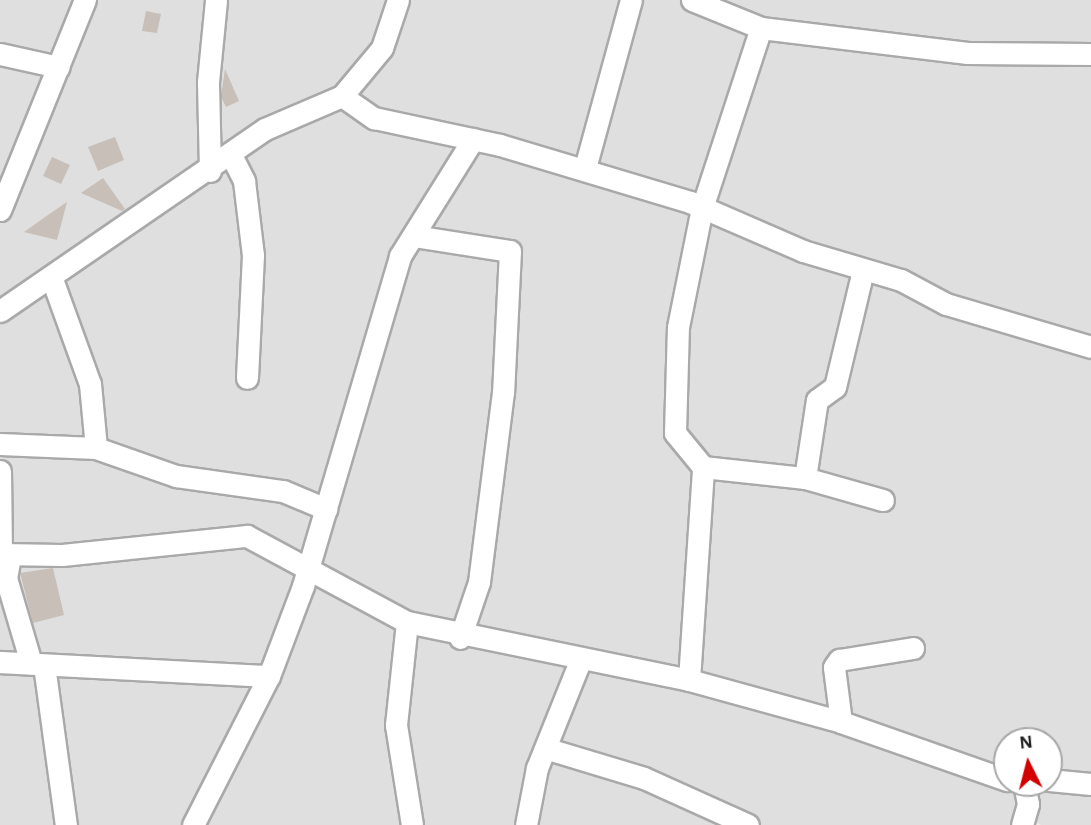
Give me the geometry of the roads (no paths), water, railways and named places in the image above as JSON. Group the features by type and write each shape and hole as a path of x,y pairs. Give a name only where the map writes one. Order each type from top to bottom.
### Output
{"street":[{"path":"0,210 85,0"},
{"path":"209,172 208,82 216,0"},
{"path":"0,311 232,157 265,129 342,96 382,48 398,0"},
{"path":"585,168 631,0"},
{"path":"701,2 761,28 967,53 1091,54"},
{"path":"689,680 703,467 675,433 674,371 702,208 761,28"},
{"path":"0,54 59,67"},
{"path":"342,96 374,118 473,139 585,168 702,208 863,270 901,280 946,304 1091,347"},
{"path":"193,825 269,676 326,509 386,292 414,236 473,139"},
{"path":"232,157 244,181 253,255 247,378"},
{"path":"414,236 510,251 503,392 479,582 460,638"},
{"path":"805,478 817,400 835,387 863,270"},
{"path":"52,279 90,384 96,448"},
{"path":"0,444 96,448 176,477 283,491 326,509"},
{"path":"703,467 805,478 883,500"},
{"path":"0,471 6,578 38,664 66,825"},
{"path":"4,555 228,534 247,536 308,565 407,622 460,638 689,680 841,722 993,773"},
{"path":"407,622 396,725 412,825"},
{"path":"841,722 834,667 839,660 913,648"},
{"path":"526,825 530,793 580,661"},
{"path":"0,662 269,676"},
{"path":"548,749 644,778 704,817 748,825"},
{"path":"1063,781 1091,784"},
{"path":"1022,825 1028,804 1025,797"}]}
